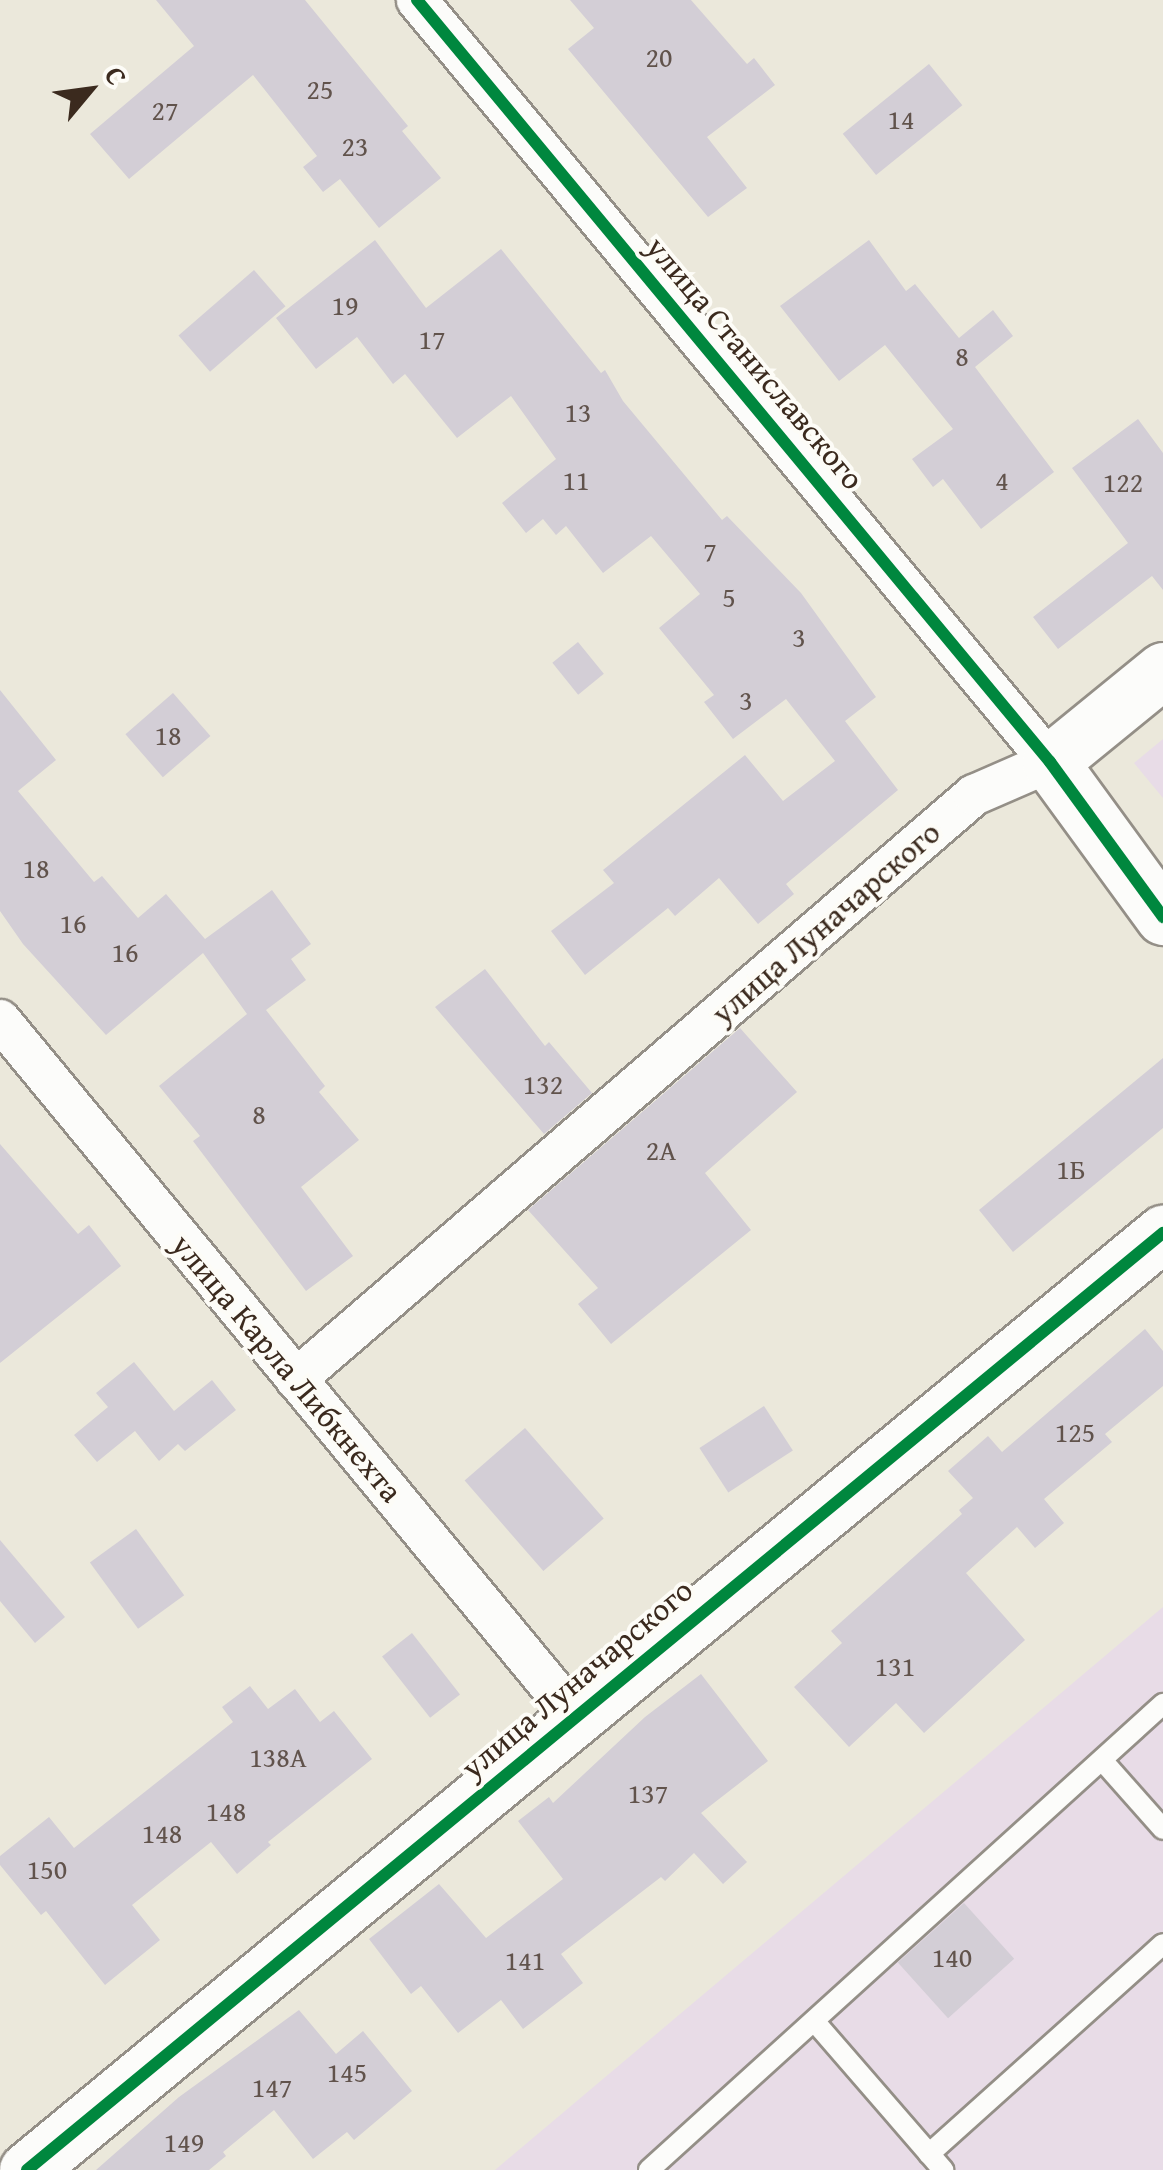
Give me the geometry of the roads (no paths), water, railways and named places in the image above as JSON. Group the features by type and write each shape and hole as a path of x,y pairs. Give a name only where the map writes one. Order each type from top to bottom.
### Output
{"street":[{"name":"улица Станиславского","path":"418,0 1050,762"},
{"name":"улица Луначарского","path":"296,1378 974,795 1050,762 1163,670"},
{"path":"1050,762 1163,917"},
{"name":"улица Карла Либкнехта","path":"0,1020 574,1716"},
{"name":"улица Луначарского","path":"27,2170 1163,1232"}],"lane":[{"path":"649,2170 1163,1704"},
{"path":"1102,1760 1163,1828"},
{"path":"929,2154 1163,1944"},
{"path":"815,2022 943,2170"}]}
